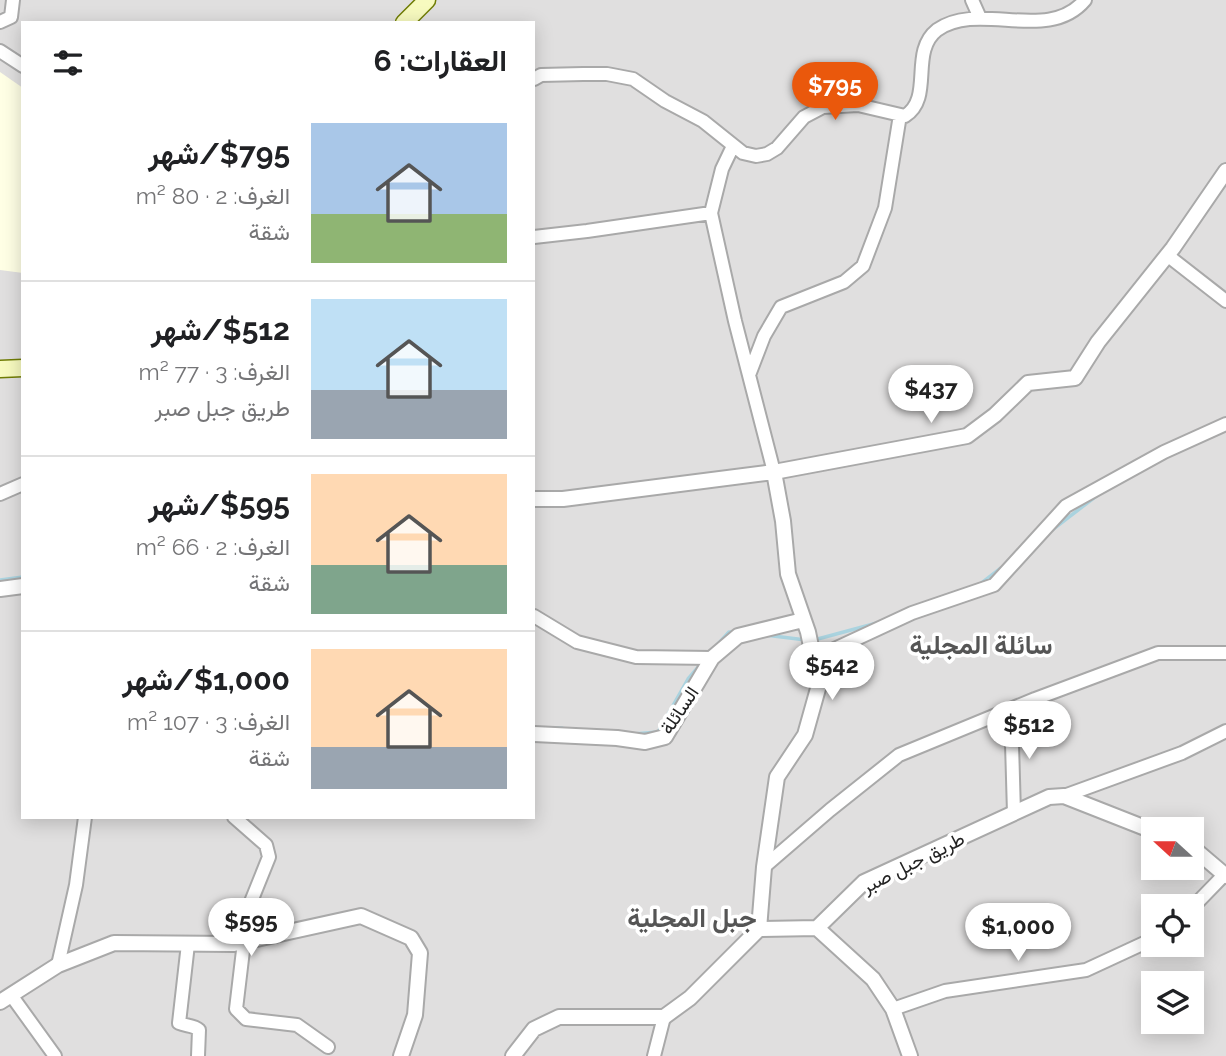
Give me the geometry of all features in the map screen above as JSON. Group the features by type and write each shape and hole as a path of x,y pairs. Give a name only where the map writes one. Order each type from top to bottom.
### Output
{"main road":[{"path":"406,21 427,0"},
{"path":"0,369 21,368"}],"street":[{"path":"0,22 11,17 13,0"},
{"path":"972,0 980,18"},
{"path":"535,78 541,75 607,74 634,79 665,101 703,121 743,153 767,155 778,148 804,117 823,107 858,105 905,116 913,111 919,103 920,72 929,39 937,30 947,25 969,18 1014,20 1058,16 1079,7 1085,0"},
{"path":"0,51 21,65"},
{"path":"749,375 764,336 782,307 844,282 863,266 885,208 900,115"},
{"path":"513,1056 534,1029 559,1017 664,1017 690,998 759,929 764,867 777,777 805,735 819,685 808,632 788,574 783,521 774,472 711,213 722,169 733,146"},
{"path":"535,499 563,499 774,472 967,436 995,415 1028,383 1074,378 1098,342 1167,256 1226,171"},
{"path":"535,237 711,213"},
{"path":"1167,256 1226,301"},
{"path":"813,659 912,613 994,584 1066,506 1164,452 1226,425"},
{"path":"0,494 21,485"},
{"path":"0,589 21,586"},
{"path":"535,617 577,642 636,657 712,658"},
{"name":"السائلة","path":"535,734 645,742 665,737 712,658 738,636 803,620"},
{"path":"764,867 899,754 1158,653 1224,653 1226,668"},
{"path":"1011,709 1014,813"},
{"path":"1064,796 1182,753 1226,730"},
{"path":"1064,796 1141,826"},
{"name":"طريق جبل صبر","path":"817,928 864,882 1049,797 1064,796"},
{"path":"58,965 76,885 85,819"},
{"path":"236,819 267,845 269,857 239,943 236,1009 241,1017 246,1019 297,1024 328,1046"},
{"path":"1204,858 1225,875 1204,896"},
{"path":"55,1056 5,999 58,965 114,943 239,943 361,915 411,937 420,953 415,1015 401,1056"},
{"path":"759,929 817,928 873,979 893,1009 910,1056"},
{"path":"188,944 179,1023 200,1030 198,1056"},
{"path":"893,1009 945,991 1086,970 1141,945"},
{"path":"654,1056 664,1017"}],"shaded area":[{"path":"0,0 1226,0 1226,1056 0,1056"},
{"path":"0,72 21,87 21,273 0,270"}],"waterway":[{"path":"1052,530 1099,494"},
{"path":"979,585 1001,568"},
{"path":"0,580 21,577"},
{"path":"814,640 877,623"},
{"path":"718,644 729,632 733,632"},
{"path":"765,635 806,640"},
{"path":"633,734 658,732 688,679 700,665"},
{"path":"545,728 562,728"}],"district":[{"name":"سائلة المجلية","path":"981,645"},
{"name":"جبل المجلية","path":"692,918"}]}
